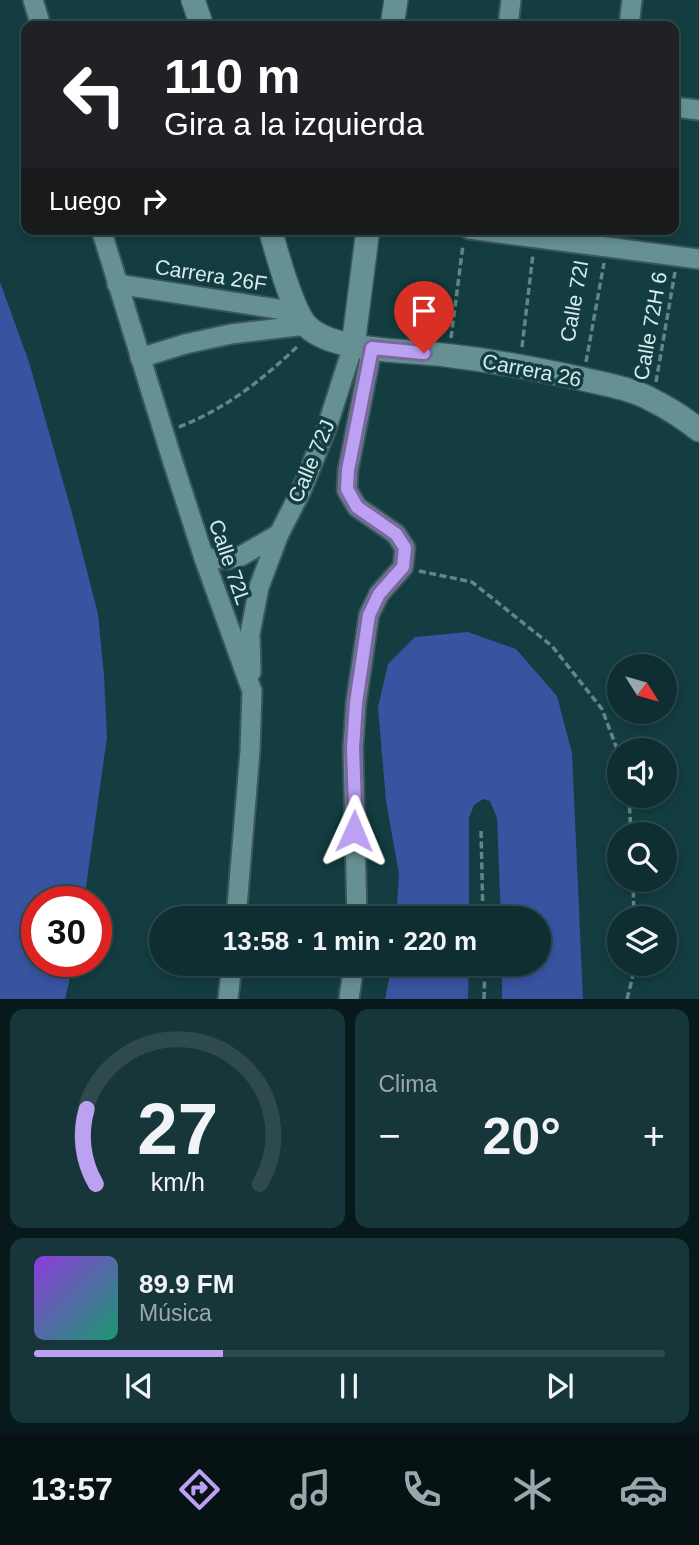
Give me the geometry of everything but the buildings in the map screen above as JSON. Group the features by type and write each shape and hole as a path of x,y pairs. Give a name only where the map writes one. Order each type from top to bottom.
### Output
{"street":[{"path":"33,0 39,21"},
{"path":"394,21 396,0"},
{"path":"509,21 511,0"},
{"path":"630,21 632,0"},
{"path":"679,108 699,110"},
{"name":"Calle 72L","path":"103,235 204,558 252,691 250,751 237,906"},
{"path":"141,358 185,344 231,334 305,323 272,235"},
{"name":"Calle 72J","path":"252,691 250,634 259,587 279,534 301,491 363,347 368,235"},
{"path":"518,235 535,238 607,238 699,259"},
{"name":"Carrera 26F","path":"117,284 305,323"},
{"name":"Carrera 26","path":"305,323 327,340 363,347 449,355 519,366 626,389 653,400 699,430"},
{"path":"358,906 353,748 356,703 369,615 379,594 403,567 405,548 396,534 357,507 347,489 363,347"},
{"path":"204,558 229,559 241,556 279,534"},
{"path":"228,999 231,976"},
{"path":"349,999 352,976"}],"path":[{"path":"198,15 231,21"},
{"path":"449,355 466,236"},
{"path":"519,366 535,238"},
{"name":"Calle 72I","path":"583,379 607,238"},
{"name":"Calle 72H 6","path":"653,400 678,256"},
{"path":"164,433 228,404 266,376 305,323"},
{"path":"403,567 472,582 552,646 602,709 613,738"},
{"path":"481,831 484,906"},
{"path":"484,999 485,976"},
{"path":"627,999 633,976"}],"water":[{"path":"0,282 29,362 98,614 107,737 86,886 21,886 21,977 70,977 65,999 0,999"},
{"path":"468,632 516,649 557,696 572,753 583,999 502,999 502,976 551,976 551,906 500,906 497,818 490,801 483,799 474,805 469,818 469,906 397,906 399,874 386,801 378,707 388,664 415,637"},
{"path":"390,976 469,976 468,999 385,999"}],"route":[{"path":"354,831 353,748 356,703 369,615 379,594 403,567 405,548 396,534 357,507 347,489 348,470 372,348 424,353"}]}
